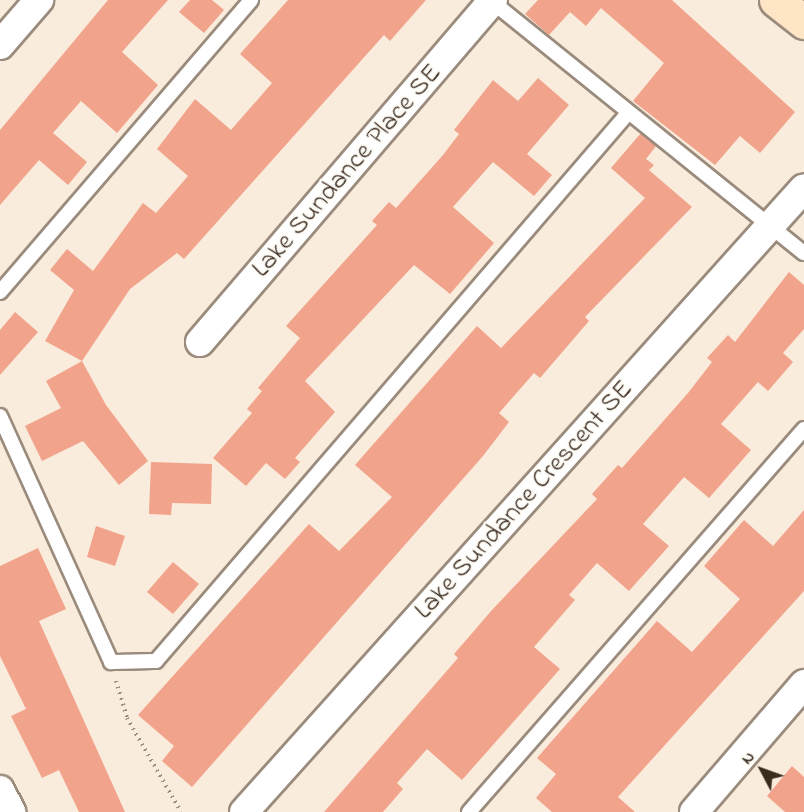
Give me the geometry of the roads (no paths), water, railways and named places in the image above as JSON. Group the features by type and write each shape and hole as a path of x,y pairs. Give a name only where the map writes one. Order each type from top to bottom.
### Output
{"street":[{"path":"0,45 39,0"},
{"path":"776,0 804,22"},
{"name":"Lake Sundance Place SE","path":"200,342 491,1"},
{"name":"Lake Sundance Crescent SE","path":"244,812 804,188"},
{"path":"709,807 804,684"},
{"path":"0,790 11,812"}],"lane":[{"path":"0,292 251,0"},
{"path":"491,1 804,253"},
{"path":"0,416 111,663 156,661 628,113"},
{"path":"469,812 804,429"}]}
